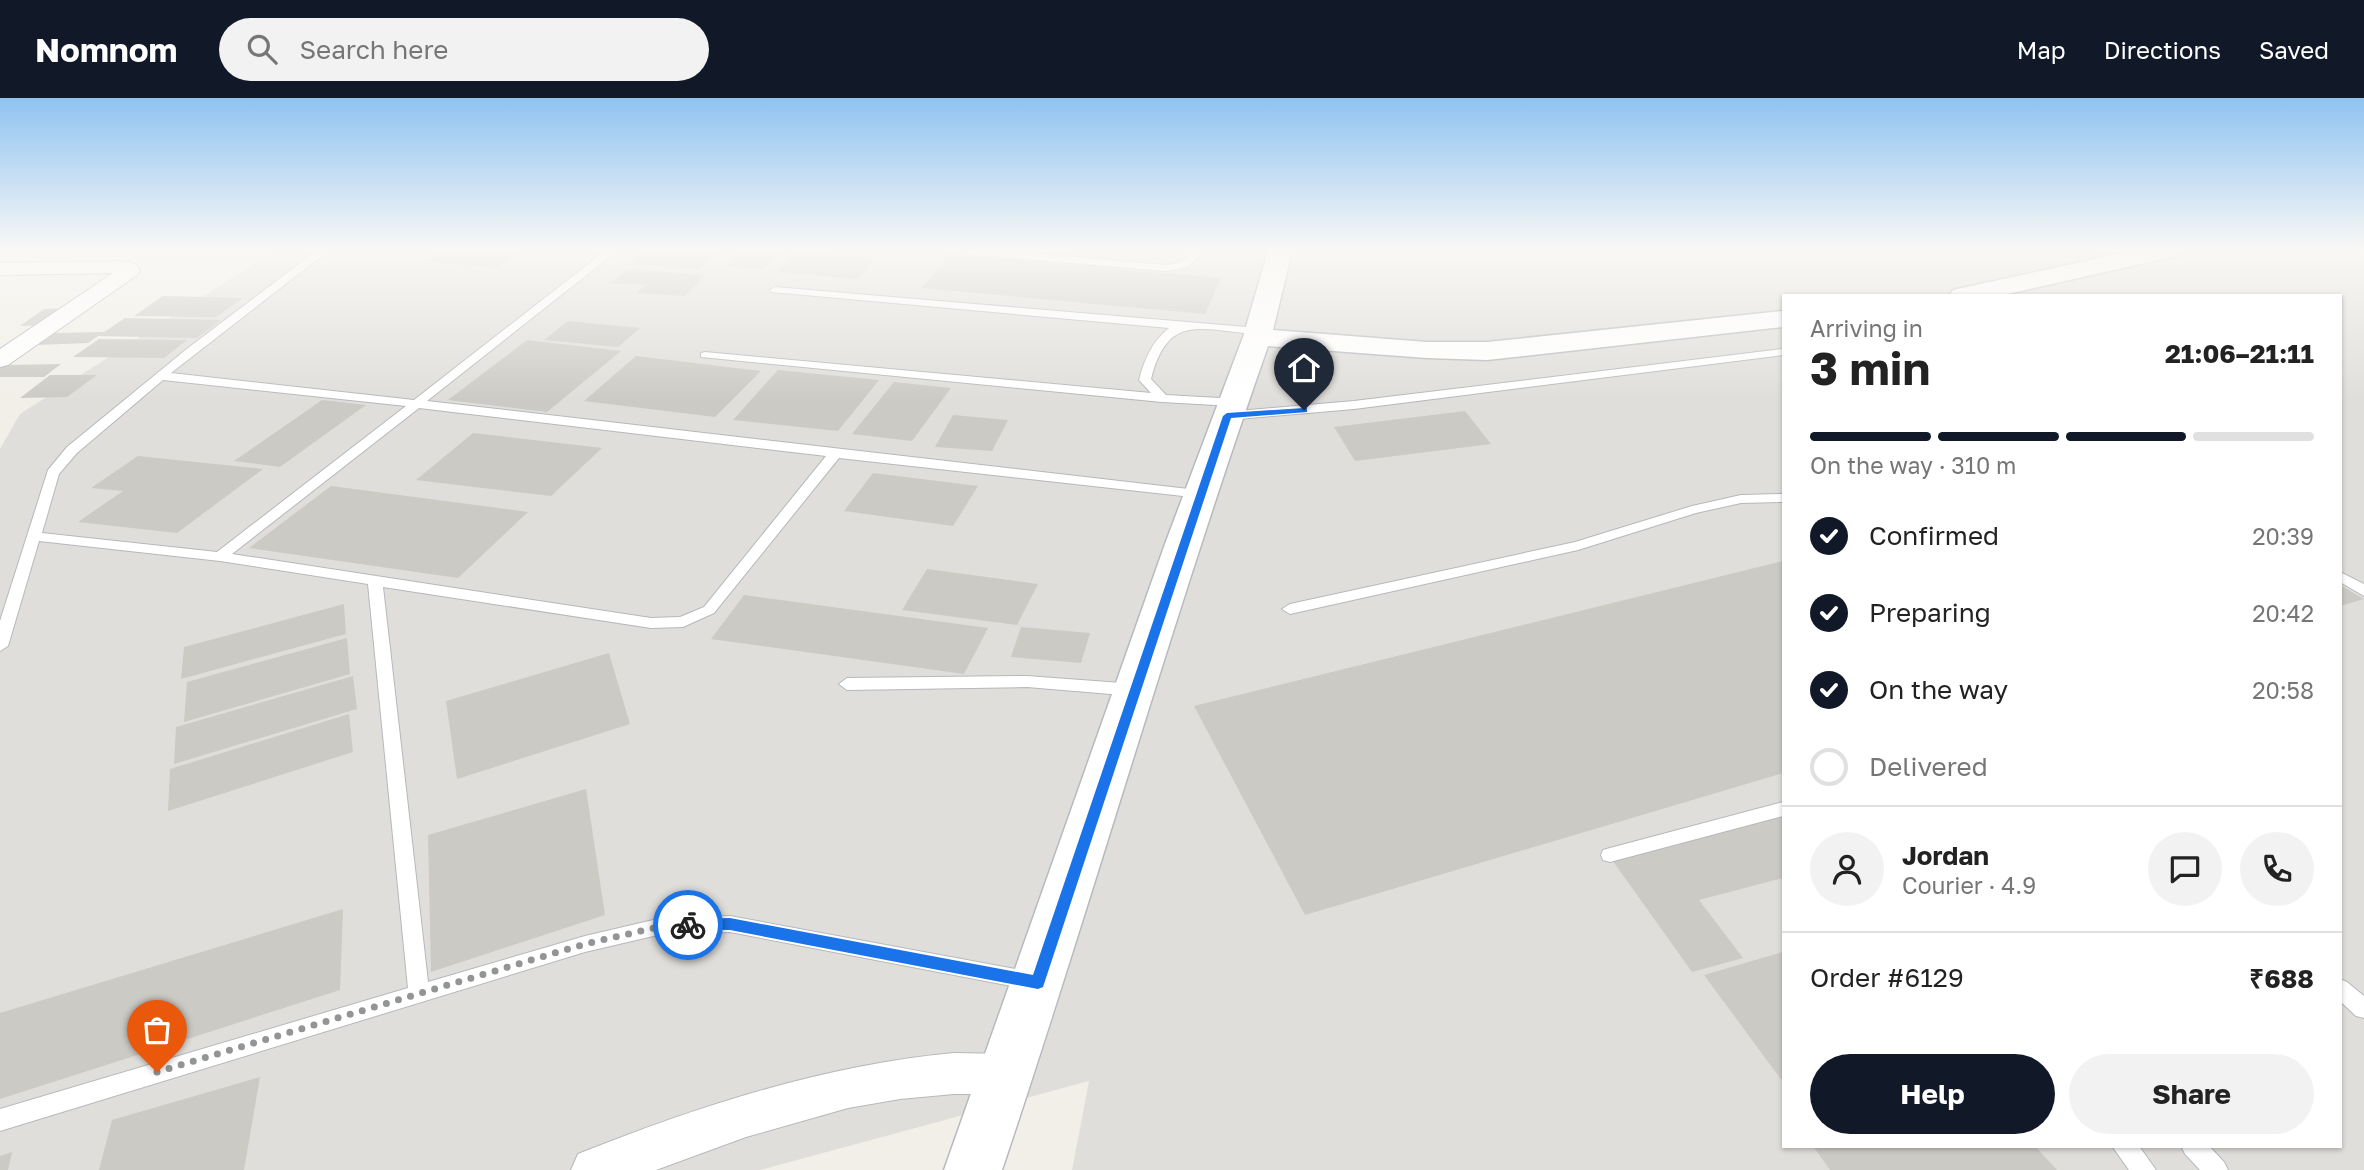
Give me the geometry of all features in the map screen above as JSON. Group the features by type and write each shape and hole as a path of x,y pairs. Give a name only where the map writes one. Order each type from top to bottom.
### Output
{"street":[{"path":"0,360 86,301"},
{"path":"973,1170 1008,1074 1201,494 1258,334 1266,301"},
{"path":"1258,334 1427,349 1487,351 1782,319"},
{"path":"595,1170 810,1096 868,1082 961,1072 1008,1074"}],"lane":[{"path":"0,646 52,473 72,450 161,376 258,301"},
{"path":"220,557 548,301"},
{"path":"900,301 1258,334"},
{"path":"1162,398 1145,380 1166,333 1182,326"},
{"path":"705,355 1162,398 1230,409 1354,405 1782,352"},
{"path":"161,376 418,403 1201,494"},
{"path":"33,536 220,557 651,623 683,622 709,610 836,453"},
{"path":"1290,609 1578,546 1741,499 1782,498"},
{"path":"2342,577 2364,591"},
{"path":"375,581 419,992"},
{"path":"847,684 1040,681 1081,682 1136,690"},
{"path":"1610,855 1782,808"},
{"path":"0,1120 419,992 585,944 663,926 730,924 1038,982"},
{"path":"2342,990 2364,1009"},
{"path":"2126,1148 2144,1170"},
{"path":"2195,1148 2216,1170"}],"shaded area":[{"path":"196,301 1782,301 1782,1148 2342,1148 2342,301 2364,301 2364,1170 1072,1170 1089,1081 760,1170 0,1170 0,449 20,414"}],"building":[{"path":"156,301 239,301 216,317 134,316"},
{"path":"1064,301 1211,301 1205,314"},
{"path":"70,308 47,325 20,326 44,309"},
{"path":"125,318 221,320 197,338 98,336 88,343 36,345 52,333 104,332"},
{"path":"568,321 640,328 618,347 544,340"},
{"path":"99,339 187,340 164,358 73,357"},
{"path":"527,340 621,351 547,412 448,400"},
{"path":"636,356 761,371 715,417 584,401"},
{"path":"61,364 44,377 0,377 0,368 5,365"},
{"path":"778,370 879,380 838,431 733,420"},
{"path":"50,375 97,375 67,397 20,398"},
{"path":"894,382 951,388 912,441 852,434"},
{"path":"322,400 366,405 280,467 234,461"},
{"path":"1465,411 1491,444 1355,461 1334,427"},
{"path":"953,415 1008,420 992,451 935,447"},
{"path":"473,433 602,448 551,496 416,480"},
{"path":"138,456 263,469 177,533 78,522 123,491 91,488"},
{"path":"873,473 978,486 953,526 844,511"},
{"path":"331,486 528,512 458,578 249,548"},
{"path":"1782,561 1782,773 1305,915 1194,706"},
{"path":"927,569 1038,584 1017,625 902,610"},
{"path":"2342,586 2364,599 2342,605"},
{"path":"744,595 988,628 964,674 711,639"},
{"path":"344,604 346,634 181,679 184,647"},
{"path":"1021,627 1090,633 1081,663 1011,657"},
{"path":"347,638 350,674 184,722 187,682"},
{"path":"609,653 630,724 457,779 446,701"},
{"path":"353,676 357,709 174,764 176,727"},
{"path":"349,714 353,752 168,811 170,769"},
{"path":"586,789 605,915 431,972 428,835"},
{"path":"1782,814 1782,878 1699,900 1743,958 1692,972 1610,857"},
{"path":"343,909 340,990 0,1099 0,1013"},
{"path":"1782,952 1782,1081 1704,975"},
{"path":"260,1077 244,1170 99,1170 112,1120"},
{"path":"1814,1148 2037,1148 2057,1170 1830,1170"},
{"path":"12,1152 8,1170 0,1170 0,1156"}],"way so far":[{"path":"157,1072 585,944 663,926 688,925"}],"route":[{"path":"688,925 730,924 1038,982 1227,416 1304,410"}]}
